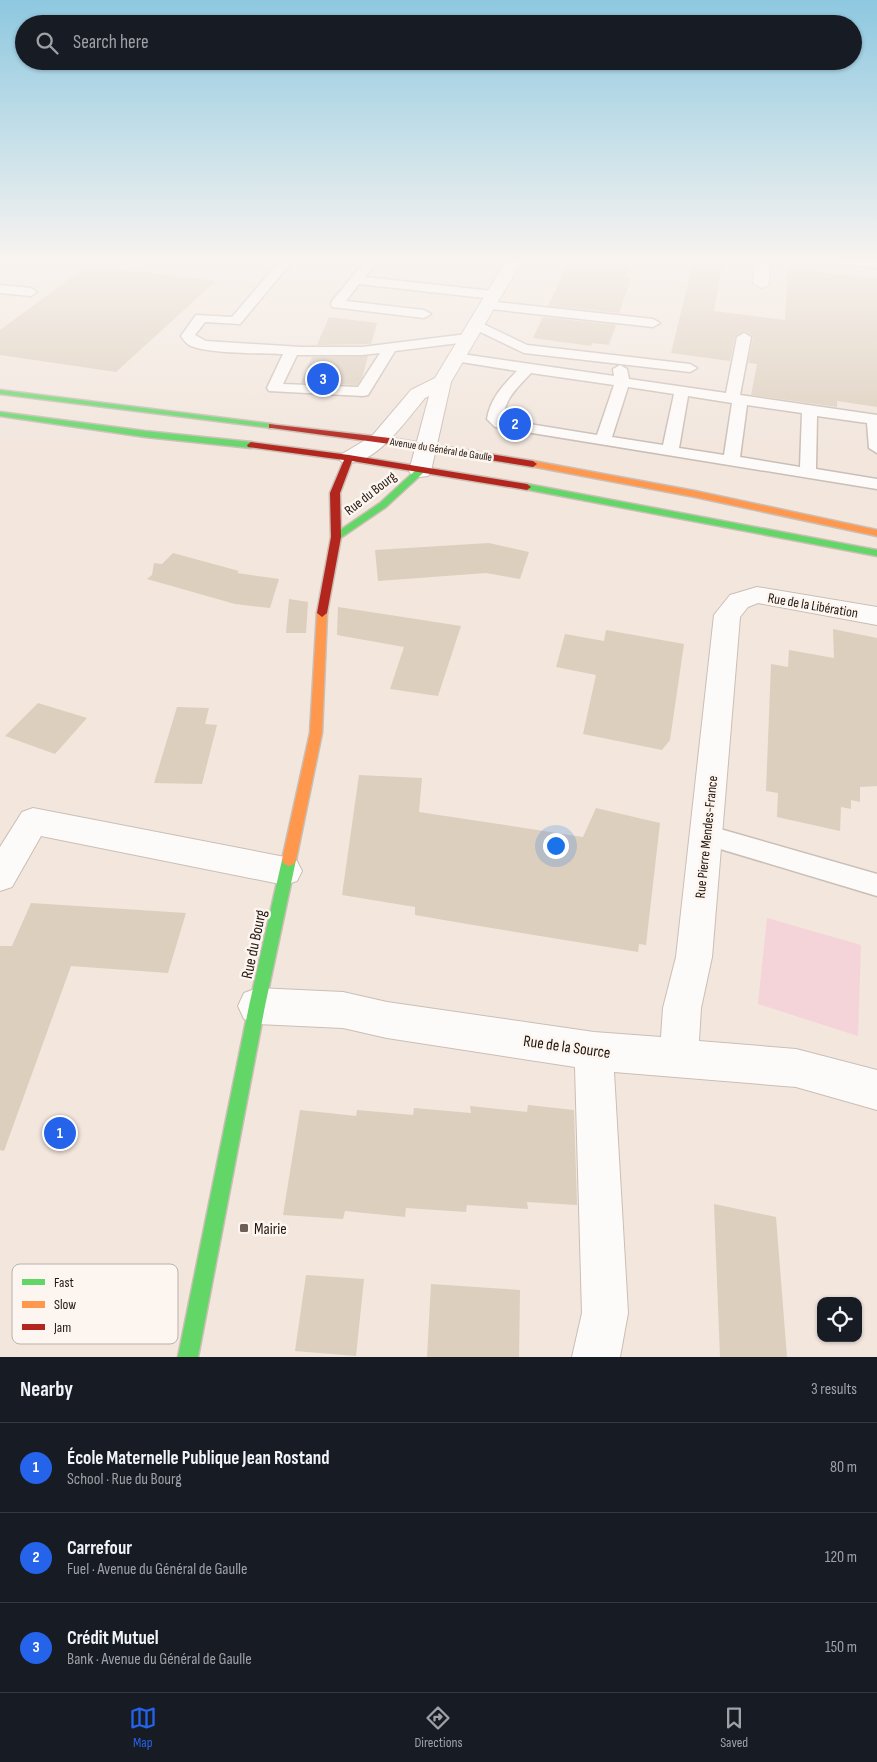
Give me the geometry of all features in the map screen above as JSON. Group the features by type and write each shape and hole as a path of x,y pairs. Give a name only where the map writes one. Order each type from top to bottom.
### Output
{"main road":[{"name":"Avenue du Général de Gaulle","path":"0,392 113,408 423,446 612,477 732,501 877,534"},
{"name":"Avenue du Général de Gaulle","path":"0,414 145,434 279,448 349,458 594,498 877,553"},
{"name":"Rue du Bourg","path":"188,1357 257,1006 316,733 323,599 336,536 335,493 349,458"},
{"name":"Rue du Bourg","path":"336,536 383,505 420,470"}],"street":[{"path":"420,470 423,446 438,403 442,382 476,322"},
{"path":"349,458 379,440 418,394 442,382"},
{"name":"Rue de la Libération","path":"727,615 739,601 757,595 877,616"},
{"name":"Rue Pierre Mendes-France","path":"679,1058 682,1008 694,957 727,615"},
{"path":"0,877 33,821 285,871"},
{"name":"Rue de la Source","path":"257,1006 343,1010 387,1020 594,1051 796,1068 877,1090"},
{"path":"594,1051 605,1313 596,1357"}],"lane":[{"path":"198,322 188,336 194,342 206,345 333,351 390,348 471,331 524,349 690,368"},
{"path":"642,322 653,324"},
{"path":"732,461 736,398 744,337"},
{"path":"292,350 274,388 363,392 390,348"},
{"path":"455,358 876,420 877,448"},
{"path":"603,441 622,382 619,359"},
{"path":"528,368 504,393 495,413 495,419 500,424 877,484"},
{"path":"670,452 682,390"},
{"path":"808,474 810,410"},
{"path":"706,835 877,885"}],"shaded area":[{"path":"767,918 861,945 858,1036 758,1004"}],"building":[{"path":"10,322 171,322 116,372 0,355 0,330"},
{"path":"327,322 377,323 371,344 317,345"},
{"path":"540,322 592,322 616,325 609,345 592,343 591,346 533,338"},
{"path":"679,322 877,322 877,407 837,401 837,407 751,395 757,364 748,363 753,337 745,331 735,337 730,361 671,353"},
{"path":"368,356 362,378 357,385 301,383 312,357"},
{"path":"489,543 529,552 520,579 486,573 378,581 375,550"},
{"path":"173,553 239,571 237,573 279,579 270,608 235,604 147,579 152,575 154,563 162,564"},
{"path":"289,599 308,602 306,633 286,633"},
{"path":"338,607 461,626 438,696 390,689 404,647 337,635"},
{"path":"833,629 877,638 877,786 860,787 860,802 851,800 851,809 841,807 840,831 777,817 778,793 766,791 771,664 788,667 789,650 834,658"},
{"path":"606,630 684,644 670,740 662,750 583,734 596,675 556,667 565,634 604,641"},
{"path":"38,703 87,718 55,754 5,736"},
{"path":"177,707 209,708 205,724 217,725 202,784 154,783"},
{"path":"359,775 422,778 419,812 583,837 596,808 660,823 646,945 639,944 638,952 467,924 415,915 415,907 342,895"},
{"path":"31,903 186,913 168,973 71,966 4,1151 0,1150 0,946 12,946"},
{"path":"528,1105 574,1110 577,1205 527,1202 528,1209 467,1205 466,1212 406,1208 405,1217 345,1211 343,1219 283,1215 300,1110 356,1116 357,1110 413,1115 414,1108 471,1113 470,1106 527,1112"},
{"path":"714,1204 776,1217 787,1357 720,1357"},
{"path":"306,1275 364,1279 356,1356 295,1351"},
{"path":"431,1284 520,1290 519,1357 427,1357"}],"traffic: fast":[{"path":"0,392 272,426"},
{"path":"0,414 145,434 251,445"},
{"path":"336,537 383,505 420,471"},
{"path":"527,487 877,553"},
{"path":"188,1357 257,1006 289,860"}],"traffic: slow":[{"path":"533,464 695,494 877,533"},
{"path":"289,860 316,733 322,613"}],"traffic: jam":[{"path":"272,426 390,441 533,464"},
{"path":"251,445 349,458 527,487"},
{"path":"322,613 336,537 335,493 349,458"}],"place":[{"name":"Crédit Mutuel","path":"323,379"},
{"name":"Carrefour","path":"515,424"},
{"name":"École Maternelle Publique Jean Rostand","path":"60,1133"},
{"name":"Mairie","path":"244,1228"}]}
